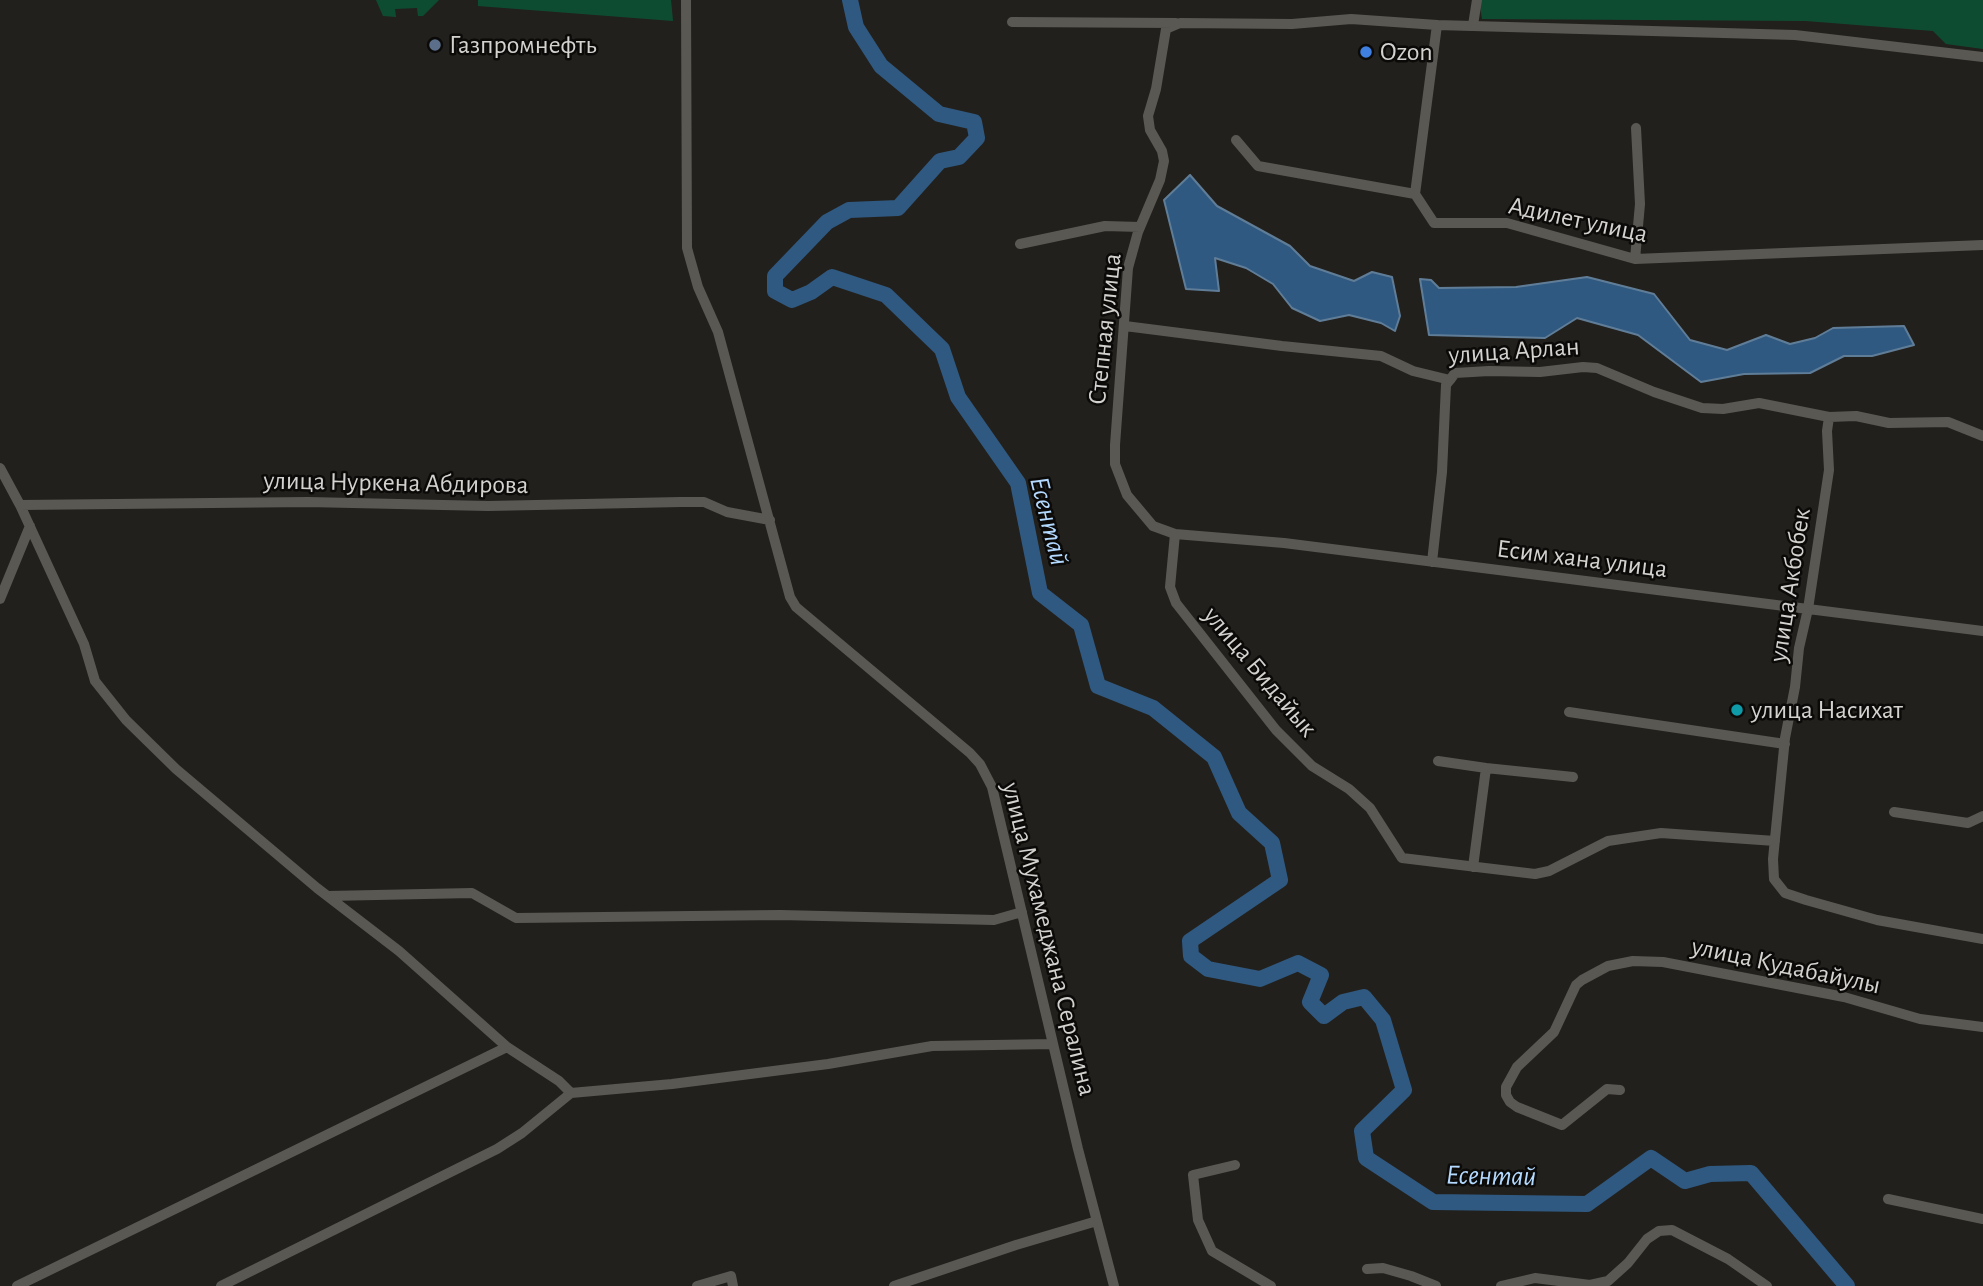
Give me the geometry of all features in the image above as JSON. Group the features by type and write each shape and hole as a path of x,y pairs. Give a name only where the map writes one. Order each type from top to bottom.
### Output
{"street":[{"name":"улица Мухамеджана Сералина","path":"686,0 687,248 698,287 718,332 790,597 796,607 970,753 980,764 992,787 1114,1286"},
{"path":"1473,25 1477,0"},
{"path":"1012,22 1292,24 1351,19 1795,34 1983,57"},
{"name":"Степная улица","path":"1175,534 1153,526 1140,512 1127,495 1115,464 1128,268 1140,227 1160,180 1164,161 1162,151 1150,130 1148,116 1156,89 1166,29 1180,23"},
{"path":"1236,140 1258,166 1415,194 1437,24"},
{"path":"1635,259 1640,204 1636,128"},
{"name":"Адилет улица","path":"1415,194 1434,223 1507,223 1635,259 1983,245"},
{"path":"1020,244 1105,226 1140,227"},
{"name":"улица Арлан","path":"1125,326 1381,356 1413,371 1450,380 1454,373 1597,368 1654,392 1702,408 1723,409 1759,403 1829,417 1856,416 1889,423 1948,422 1983,436"},
{"path":"1432,562 1442,472 1446,385 1450,380"},
{"name":"улица Акбобек","path":"1829,417 1829,470 1784,744 1773,859 1774,879 1785,892 1806,900 1877,920 1983,939"},
{"path":"0,468 30,526 84,645 95,681 126,720 176,769 328,896 399,951 507,1047 559,1081 571,1093"},
{"name":"улица Нуркена Абдирова","path":"20,505 308,502 488,506 704,502 727,512 770,520"},
{"path":"0,599 30,526"},
{"name":"Есим хана улица","path":"1175,534 1284,543 1983,631"},
{"name":"улица Бидайык","path":"1175,534 1170,587 1177,603 1276,730 1312,766 1349,789 1370,808 1402,858 1473,867"},
{"path":"1569,712 1784,744"},
{"path":"1438,761 1573,777"},
{"path":"1486,768 1473,867 1535,874 1549,871 1608,841 1661,833 1775,841"},
{"path":"1894,812 1968,823 1983,816"},
{"path":"328,896 472,893 516,918 780,915 994,920 1022,912"},
{"name":"улица Кудабайулы","path":"1620,1090 1607,1088 1562,1125 1517,1107 1506,1095 1511,1076 1554,1032 1570,994 1582,980 1608,966 1633,961 1663,962 1844,997 1920,1019 1983,1027"},
{"path":"221,1286 497,1149 522,1133 571,1093 685,1083 828,1064 932,1046 1053,1044"},
{"path":"17,1286 507,1047"},
{"path":"1235,1165 1193,1175 1198,1220 1212,1251 1271,1286"},
{"path":"1888,1199 1983,1219"},
{"path":"894,1286 1097,1221"},
{"path":"1501,1286 1535,1278 1590,1285 1608,1281 1628,1263 1647,1239 1659,1231 1672,1230 1728,1259 1767,1286"},
{"path":"1367,1269 1383,1268 1436,1286"},
{"path":"697,1286 731,1276 733,1286"}],"green space":[{"path":"376,0 439,0 423,16 418,16 417,8 395,9 396,17 383,16"},
{"path":"478,0 671,0 673,21 478,6"},
{"path":"1479,0 1983,0 1983,49 1946,44 1933,31 1806,21 1482,19"}],"water":[{"path":"1190,175 1217,206 1290,246 1310,266 1354,281 1372,272 1392,277 1400,316 1395,331 1381,323 1349,315 1320,321 1292,308 1273,284 1246,268 1215,258 1219,291 1186,289 1164,200"},
{"path":"1587,277 1654,294 1690,340 1727,350 1766,335 1790,344 1815,338 1833,328 1904,326 1914,345 1872,356 1844,356 1810,373 1744,374 1701,382 1638,335 1577,318 1545,338 1429,335 1420,279 1431,280 1439,288 1516,287"}],"waterway":[{"name":"Есентай","path":"850,0 856,27 881,66 939,114 974,122 977,138 959,157 940,161 898,208 849,210 827,222 775,276 775,291 792,300 811,292 832,277 886,295 942,349 958,397 1018,483 1040,593 1081,625 1098,686 1153,708 1214,757 1239,813 1272,843 1280,880 1190,941 1191,956 1208,969 1260,979 1298,963 1321,975 1310,1002 1324,1016 1343,1002 1364,997 1383,1020 1404,1090 1362,1131 1366,1158 1433,1202 1587,1204 1651,1158 1685,1181 1710,1174 1751,1173 1847,1286"}],"place":[{"name":"Газпромнефть","path":"435,45"},
{"name":"Ozon","path":"1366,52"},
{"name":"улица Насихат","path":"1737,710"}]}
